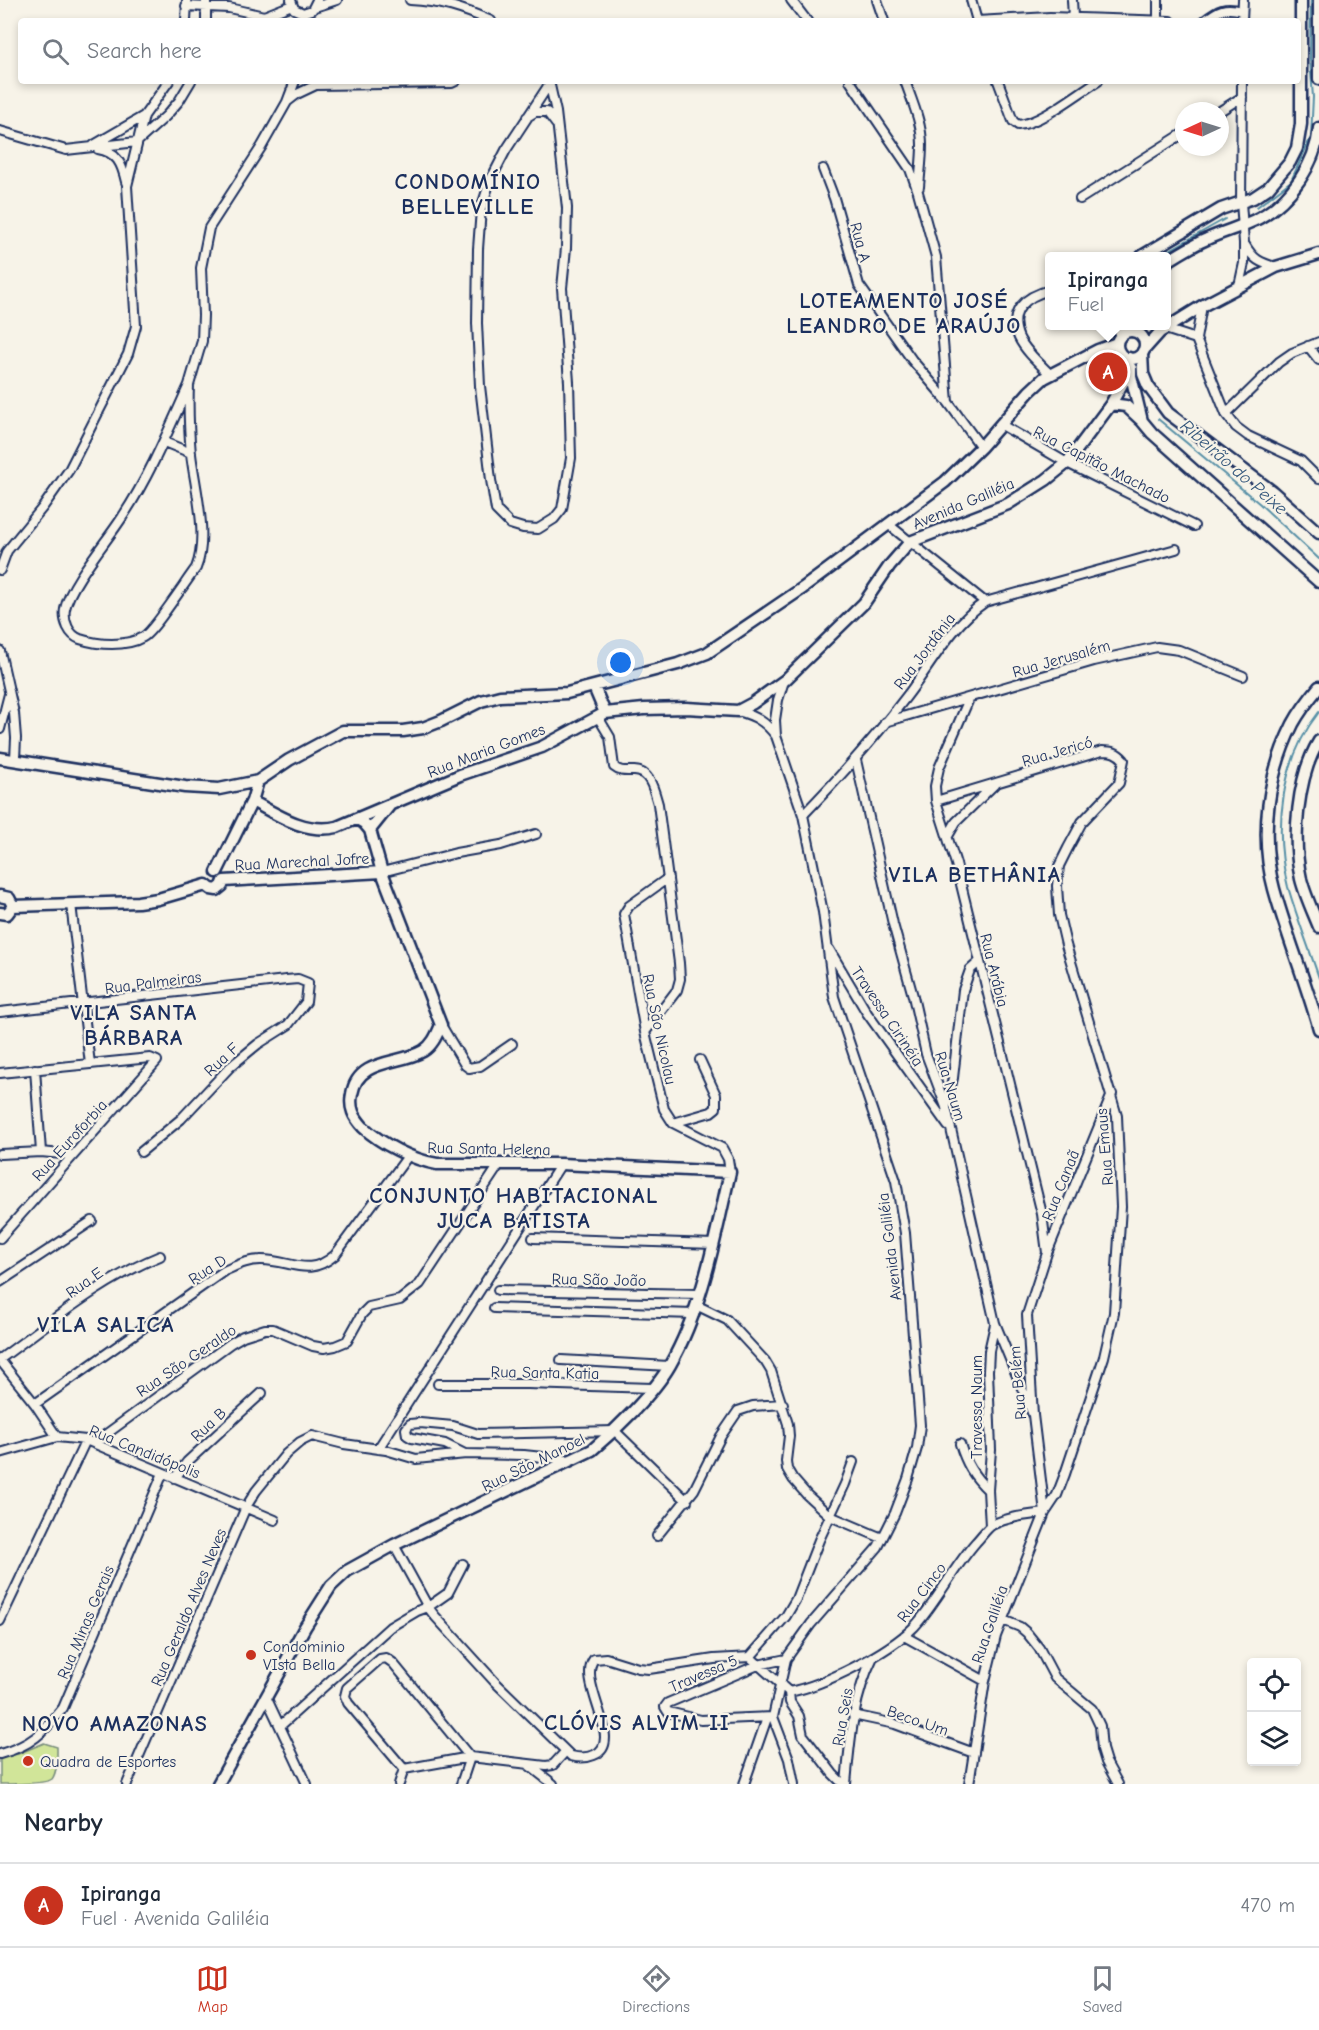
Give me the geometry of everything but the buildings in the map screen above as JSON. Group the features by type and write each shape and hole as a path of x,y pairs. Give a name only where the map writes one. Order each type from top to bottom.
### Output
{"street":[{"path":"186,3 206,3 264,16 292,3 294,9 303,17 312,10 316,3 337,0"},
{"path":"410,0 432,1 454,6 484,18"},
{"path":"792,0 805,18"},
{"path":"877,0 883,18"},
{"path":"971,0 976,18"},
{"path":"1072,0 1072,17"},
{"path":"1158,0 1158,18"},
{"path":"1242,18 1243,0"},
{"path":"1149,252 1221,209 1253,198 1268,188 1290,162 1298,148 1302,102 1301,0"},
{"path":"1319,0 1319,79"},
{"path":"1209,18 1224,8 1242,11"},
{"path":"1056,18 1101,18"},
{"path":"127,186 144,116 167,84"},
{"path":"0,131 66,150 137,142 166,116 189,84"},
{"path":"189,385 191,453 201,534 201,556 196,568 145,636 132,642 119,643 91,642 77,638 70,632 66,623 65,610 70,594 124,515 164,442 189,385 202,341 201,268 209,228 262,146 287,102 294,84"},
{"path":"287,102 311,84"},
{"path":"549,84 490,181 481,209 478,249 477,323 480,386 490,480 496,510 510,524 538,529 554,519 562,509 571,458 569,382 562,288 567,208 550,84"},
{"path":"852,84 903,159 918,192 936,257 948,402"},
{"path":"906,84 915,107 922,145 918,192"},
{"path":"999,84 1013,121 1018,125 1028,123 1049,112 1093,84"},
{"path":"1239,286 1244,263 1241,202 1242,84"},
{"path":"1229,105 1242,97"},
{"path":"527,117 535,112 547,112 553,117 558,128"},
{"path":"91,147 144,116"},
{"path":"1171,260 1206,239 1260,217 1286,196 1301,177 1313,155 1319,128"},
{"path":"1080,199 1175,139"},
{"path":"0,570 7,551 43,507 69,470 128,354 136,326 127,186 115,155 107,150 91,147"},
{"name":"Rua A","path":"823,169 837,208 859,285 912,360 948,402 981,447"},
{"path":"1244,243 1251,256 1261,264 1276,267"},
{"path":"1171,325 1276,267 1318,254"},
{"path":"1045,291 1033,295 1025,301 1016,313 1016,327 1019,339 1027,350 1051,375"},
{"path":"1202,306 1196,339 1226,414 1236,427 1301,461 1319,479"},
{"path":"0,758 185,787 219,789 258,781 289,760 342,731 403,731 423,728 481,701 500,696 567,693 678,664 707,653 803,588 945,482 981,447 1029,392 1051,375 1098,350 1119,335 1134,330 1162,330 1196,339"},
{"path":"1134,330 1144,342 1136,355 1131,376 1142,421"},
{"path":"1136,355 1162,330"},
{"path":"1119,335 1120,353 1136,355"},
{"path":"1226,414 1279,362 1292,353 1319,342"},
{"path":"1308,346 1319,360"},
{"path":"1136,355 1148,386 1168,413 1273,492 1319,533"},
{"name":"Avenida Galiléia","path":"738,711 785,680 864,603 890,565 910,542 1008,504 1046,480 1067,463 1111,404 1136,355"},
{"path":"1111,404 1126,406 1152,433 1319,582"},
{"name":"Rua Capitão Machado","path":"1000,424 1067,463 1194,526"},
{"path":"164,442 191,453"},
{"path":"888,524 985,602"},
{"name":"Rua Jordânia","path":"803,815 856,760 958,626 985,602 1176,549"},
{"name":"Rua Jerusalém","path":"885,722 1094,661 1157,647 1179,650 1243,676"},
{"path":"0,651 16,726 15,759"},
{"path":"776,736 775,720 778,700 785,680"},
{"path":"594,687 610,737 614,767 622,771 641,771 651,782 658,804 680,979 674,995 645,1032"},
{"path":"1319,687 1294,722 1281,753 1271,792 1266,832 1274,889 1319,1029"},
{"path":"0,729 9,694"},
{"name":"Rua Arábia","path":"969,699 939,768 935,786 936,801 948,836 980,962 1041,1214 1047,1253"},
{"name":"Rua Maria Gomes","path":"252,801 298,825 325,830 338,827 460,775 542,747 602,715 644,709 686,708 738,711"},
{"path":"738,711 757,717 767,724 776,736"},
{"name":"Avenida Galiléia","path":"744,1784 770,1718 786,1659 811,1624 878,1547 895,1513 908,1479 917,1448 920,1425 905,1233 896,1181 834,997 823,912 803,815 776,736"},
{"path":"1319,741 1308,764 1304,781 1298,811 1296,840 1301,879 1319,927"},
{"name":"Rua Jericó","path":"936,801 1102,751 1113,751 1124,760"},
{"name":"Rua Naum","path":"856,760 893,924 926,1054 946,1107 995,1323 1033,1415"},
{"name":"Rua Emaus","path":"1046,1513 1057,1495 1084,1422 1104,1357 1114,1313 1121,1185 1117,1116 1112,1094 1066,945 1059,915 1057,886 1059,866 1082,822 1119,783 1124,760"},
{"path":"13,906 138,902 158,899 206,885 207,875 212,872 221,876 258,781"},
{"name":"Rua Jericó","path":"948,836 956,822 996,783"},
{"path":"370,830 392,803"},
{"path":"357,819 370,830 382,872 441,1025 465,1065 469,1068 480,1066 512,1044"},
{"path":"382,872 456,853 501,845 536,834"},
{"name":"Rua Marechal Jofre","path":"221,876 382,872"},
{"name":"Rua São Nicolau","path":"668,878 629,906 624,914 645,1032 664,1109 673,1122"},
{"path":"1,895 11,899 13,906"},
{"path":"0,1073 90,1064 71,904"},
{"path":"0,913 7,914 13,906"},
{"name":"Travessa Cirinéia","path":"827,945 867,1014 950,1128"},
{"path":"946,1107 953,1078 963,990 970,970 980,962"},
{"name":"Rua Palmeiras","path":"0,1012 286,980 308,983"},
{"name":"Rua F","path":"141,1152 181,1119 231,1067 258,1044 288,1025 306,1002 308,983"},
{"name":"Rua Santa Helena","path":"441,1025 432,1044 423,1051 382,1062 369,1069 354,1084 351,1109 355,1118 366,1130 408,1156 437,1164 561,1164 730,1172"},
{"name":"Rua Euroforbia","path":"0,1238 157,1061 150,1058 90,1064"},
{"path":"673,1122 711,1112 716,1108 716,1095 700,1060"},
{"path":"35,1069 41,1152"},
{"name":"Rua Canaã","path":"1047,1253 1112,1094"},
{"path":"673,1122 722,1148 728,1159 730,1172"},
{"path":"0,1154 41,1152 72,1155"},
{"name":"Rua D","path":"35,1404 232,1267 249,1261 262,1260 301,1268 325,1263 335,1255 408,1156"},
{"path":"561,1164 378,1449 416,1459 466,1454 524,1455 573,1461"},
{"name":"Rua São Geraldo","path":"90,1442 231,1342 243,1336 265,1329 273,1329 313,1346 335,1346 347,1341 362,1314 369,1307 400,1300 420,1284 499,1165"},
{"name":"Rua São Manoel","path":"218,1784 305,1627 331,1586 347,1571 394,1545 592,1450 615,1431 652,1388 669,1366 697,1304 714,1244 730,1172"},
{"path":"0,1282 92,1221"},
{"path":"533,1238 714,1244"},
{"name":"Rua Belém","path":"1046,1513 1033,1415 1027,1315 1047,1253"},
{"name":"Rua E","path":"0,1360 101,1286 134,1267 160,1256"},
{"name":"Rua São João","path":"498,1290 697,1304"},
{"path":"697,1304 727,1320 765,1361 771,1371 783,1404 789,1436 787,1469 793,1479 830,1516 882,1538"},
{"name":"Rua São João","path":"494,1308 697,1304"},
{"name":"Travessa Naum","path":"990,1526 988,1490 991,1450 988,1371 989,1351 995,1323"},
{"path":"0,1360 35,1404 57,1437"},
{"name":"Rua Santa Katia","path":"561,1360 669,1366"},
{"name":"Rua Santa Katia","path":"438,1384 652,1388"},
{"name":"Rua B","path":"175,1478 187,1462 262,1393"},
{"path":"657,1536 687,1501 721,1436 738,1412 753,1406 783,1404"},
{"path":"466,1454 445,1444 412,1438 406,1433 407,1427 420,1423 442,1424 478,1434 615,1431 687,1501"},
{"name":"Rua Candidópolis","path":"0,1453 57,1437 90,1442 275,1520"},
{"name":"Rua Geraldo Alves Neves","path":"127,1784 246,1507 256,1491 286,1454 305,1438 319,1437 344,1444 378,1449"},
{"path":"0,1621 90,1442"},
{"name":"Travessa Naum","path":"960,1443 965,1462 975,1478 988,1490"},
{"path":"394,1545 428,1607 495,1682 550,1734 565,1752 578,1758 587,1757 601,1751 605,1732 589,1673 591,1662 594,1659 606,1658 630,1666 649,1669 714,1659 750,1657 786,1616 796,1599 853,1462"},
{"name":"Rua Minas Gerais","path":"0,1754 37,1738 63,1708 163,1473"},
{"path":"990,1526 1046,1513"},
{"name":"Rua Galiléia","path":"969,1784 985,1681 996,1636 1046,1513"},
{"name":"Rua Cinco","path":"789,1692 818,1683 873,1657 904,1636 926,1612 966,1553 990,1526"},
{"path":"280,1726 390,1628 448,1593 463,1564"},
{"path":"1003,1620 1020,1627 1027,1633 1039,1648 1055,1678 1092,1709 1100,1726 1102,1749 1106,1762 1118,1784"},
{"path":"904,1636 985,1681"},
{"path":"750,1657 789,1692 790,1702 799,1716 803,1735 833,1774 844,1784"},
{"name":"Rua Seis","path":"844,1784 853,1715 860,1688 873,1657"},
{"path":"404,1769 348,1703 345,1696 347,1688 376,1660 386,1658 393,1663 471,1757"},
{"path":"758,1665 786,1659"},
{"name":"Travessa 5","path":"758,1665 668,1703 665,1709 681,1716 701,1720 770,1718"},
{"path":"267,1699 307,1784"},
{"name":"Beco Um","path":"853,1715 895,1724 974,1753"},
{"path":"770,1718 789,1759 794,1784"},
{"path":"404,1769 471,1757 546,1766 554,1765 565,1752"},
{"path":"461,1784 471,1757"},
{"path":"529,1765 553,1784"},
{"path":"399,1784 404,1769"}],"green space":[{"name":"Quadra de Esportes","path":"44,1743 57,1747 56,1768 52,1779 35,1783 0,1784 0,1757 18,1754"}],"waterway":[{"name":"Ribeirão do Peixe","path":"1257,207 1291,181 1311,137 1313,97 1310,59 1311,0"},
{"name":"Ribeirão do Peixe","path":"1166,252 1225,219"},
{"name":"Ribeirão do Peixe","path":"1158,419 1260,504 1319,559"},
{"name":"Ribeirão do Peixe","path":"1319,712 1296,751 1289,773 1281,819 1283,865 1288,887 1319,978"}],"place":[{"name":"Ipiranga","path":"1108,372"},
{"name":"Condominio VIsta Bella","path":"251,1655"},
{"name":"Quadra de Esportes","path":"28,1761"}],"district":[{"name":"CONDOMÍNIO BELLEVILLE","path":"468,194"},
{"name":"LOTEAMENTO JOSÉ LEANDRO DE ARAÚJO","path":"904,312"},
{"name":"VILA BETHÂNIA","path":"975,874"},
{"name":"VILA SANTA BÁRBARA","path":"134,1024"},
{"name":"CONJUNTO HABITACIONAL JUCA BATISTA","path":"514,1208"},
{"name":"VILA SALICA","path":"106,1324"},
{"name":"CLÓVIS ALVIM II","path":"637,1722"},
{"name":"NOVO AMAZONAS","path":"115,1723"}]}
